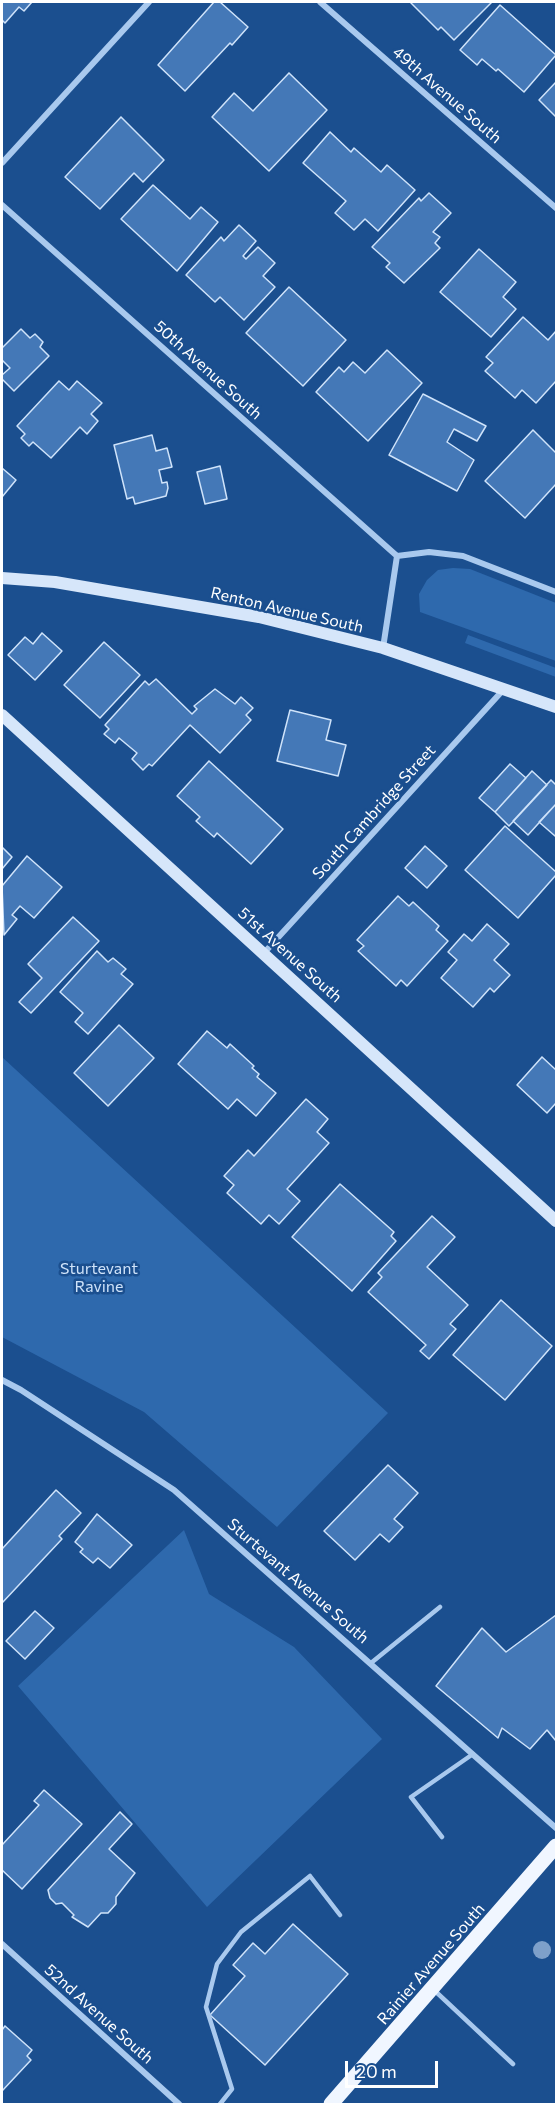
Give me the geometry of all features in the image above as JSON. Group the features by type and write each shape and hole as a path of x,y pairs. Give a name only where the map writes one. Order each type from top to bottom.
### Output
{"main road":[{"name":"Rainier Avenue South","path":"331,2104 556,1846"}],"street":[{"path":"2,163 150,2"},
{"name":"49th Avenue South","path":"320,2 556,208"},
{"name":"50th Avenue South","path":"2,205 397,556"},
{"path":"383,648 397,556 429,552 463,556 556,592"},
{"name":"Renton Avenue South","path":"2,579 55,582 259,617 383,648 556,707"},
{"name":"South Cambridge Street","path":"264,953 504,688"},
{"name":"51st Avenue South","path":"2,715 556,1221"},
{"name":"Sturtevant Avenue South","path":"2,1380 21,1390 174,1490 556,1828"},
{"name":"52nd Avenue South","path":"2,1944 179,2104"}],"lane":[{"path":"371,1663 440,1607"},
{"path":"442,1837 411,1797 473,1754"},
{"path":"220,2104 232,2089 206,2007 217,1964 241,1932 310,1876 340,1915"},
{"path":"433,1989 513,2064"}],"green space":[{"path":"470,569 556,603 556,661 420,612 419,594 427,580 438,570"},
{"path":"468,635 556,668 556,677 465,643"},
{"name":"Sturtevant Ravine","path":"2,1057 388,1413 277,1527 144,1412 2,1337"},
{"path":"184,1530 209,1594 294,1647 382,1739 207,1907 18,1686"}],"building":[{"path":"2,2 32,2 24,11 19,7 5,23 2,20"},
{"path":"214,2 220,2 248,27 185,91 158,65"},
{"path":"410,2 492,2 454,40 441,27 438,30"},
{"path":"500,5 556,55 524,92 498,69 496,71 482,59 477,65 460,50"},
{"path":"289,73 327,110 269,171 212,117 234,93 253,111"},
{"path":"556,82 556,117 539,100"},
{"path":"121,117 164,160 143,182 134,173 100,209 65,177"},
{"path":"330,132 351,152 354,148 381,172 387,165 415,190 378,231 365,219 354,230 335,213 346,201 303,163"},
{"path":"153,185 190,219 201,207 218,222 177,271 121,219"},
{"path":"429,193 451,213 433,232 440,237 435,243 440,248 404,283 386,267 390,263 372,247 419,198 421,201"},
{"path":"239,225 256,241 243,256 246,259 258,247 275,263 263,276 275,287 244,320 220,297 215,302 186,275 221,237 224,241"},
{"path":"479,249 516,282 503,297 516,309 491,337 440,292"},
{"path":"289,287 346,340 303,386 246,333"},
{"path":"523,317 548,340 556,331 556,381 536,403 522,390 515,398 485,371 493,363 486,357"},
{"path":"21,329 30,338 35,334 43,342 40,347 49,356 14,391 2,379 2,375 10,368 2,360 2,348"},
{"path":"387,350 422,383 368,441 316,392 339,367 344,372 353,362 365,373"},
{"path":"59,381 69,390 77,381 102,403 91,414 98,421 87,434 80,427 51,458 33,442 29,446 21,438 25,434 17,426"},
{"path":"423,394 486,426 477,441 454,429 447,442 474,460 457,491 389,455"},
{"path":"533,430 556,453 556,484 525,518 485,481"},
{"path":"152,435 156,451 167,448 172,467 159,470 162,483 167,482 168,488 166,496 135,504 133,497 127,499 114,445"},
{"path":"220,466 227,499 205,504 197,472"},
{"path":"2,468 16,480 2,497"},
{"path":"42,633 62,651 35,680 8,655 25,637 33,644"},
{"path":"104,642 140,675 100,718 64,685"},
{"path":"156,679 192,714 197,709 194,706 215,689 235,704 241,697 253,708 246,715 251,720 220,753 190,725 152,766 149,764 143,770 132,759 137,753 119,738 115,743 104,734 109,729 105,725 145,681 149,685"},
{"path":"290,710 331,720 326,740 346,745 338,776 277,761"},
{"path":"209,761 283,829 251,864 217,833 214,837 196,821 200,817 177,796"},
{"path":"510,764 526,778 495,812 479,798"},
{"path":"532,771 547,785 509,826 495,812"},
{"path":"551,780 556,785 556,804 528,835 513,821"},
{"path":"556,804 556,834 555,836 539,822"},
{"path":"505,826 556,872 556,875 518,918 465,870"},
{"path":"425,846 447,866 427,888 405,868"},
{"path":"2,847 12,857 2,869"},
{"path":"27,856 62,887 34,918 20,906 12,915 17,919 4,935 2,886"},
{"path":"398,896 409,906 413,902 439,926 436,930 448,941 407,986 401,980 396,986 358,951 364,946 357,940"},
{"path":"73,917 99,941 31,1013 19,1002 42,978 28,964"},
{"path":"487,924 509,944 494,960 510,975 494,992 490,988 473,1007 441,978 457,960 448,952 464,934 472,941"},
{"path":"97,951 108,962 113,958 126,969 121,974 133,984 88,1034 75,1022 83,1013 60,992"},
{"path":"119,1025 154,1058 108,1106 74,1073"},
{"path":"207,1031 227,1048 230,1044 254,1066 252,1068 259,1074 257,1077 276,1093 256,1116 237,1099 228,1109 178,1064"},
{"path":"542,1057 556,1070 556,1103 547,1113 517,1085"},
{"path":"306,1099 328,1119 317,1132 329,1143 287,1189 300,1201 279,1224 269,1215 261,1224 227,1193 234,1185 224,1176 248,1150 254,1156"},
{"path":"340,1184 394,1232 391,1236 396,1241 352,1291 292,1237"},
{"path":"432,1216 455,1237 427,1267 468,1305 450,1324 456,1329 429,1359 420,1351 426,1345 368,1292 382,1277 378,1273"},
{"path":"501,1300 552,1346 505,1400 453,1355"},
{"path":"388,1465 418,1493 394,1519 403,1527 389,1542 380,1534 355,1560 324,1531"},
{"path":"56,1490 81,1513 59,1536 62,1539 2,1603 2,1549"},
{"path":"97,1514 132,1545 110,1568 98,1558 93,1563 80,1552 83,1549 75,1542"},
{"path":"35,1611 54,1628 25,1659 6,1641"},
{"path":"556,1615 556,1741 547,1730 530,1749 502,1728 498,1738 436,1686 482,1628 506,1652"},
{"path":"44,1790 82,1824 22,1889 2,1870 2,1845 39,1805 34,1801"},
{"path":"120,1812 132,1824 109,1849 135,1873 116,1897 116,1904 108,1913 101,1913 88,1927 72,1917 74,1915 62,1903 56,1904 50,1898 48,1890"},
{"path":"293,1924 348,1974 265,2065 210,2015 245,1976 233,1965 253,1943 265,1954"},
{"path":"5,2026 32,2050 27,2056 31,2060 2,2091 2,2030"}]}
